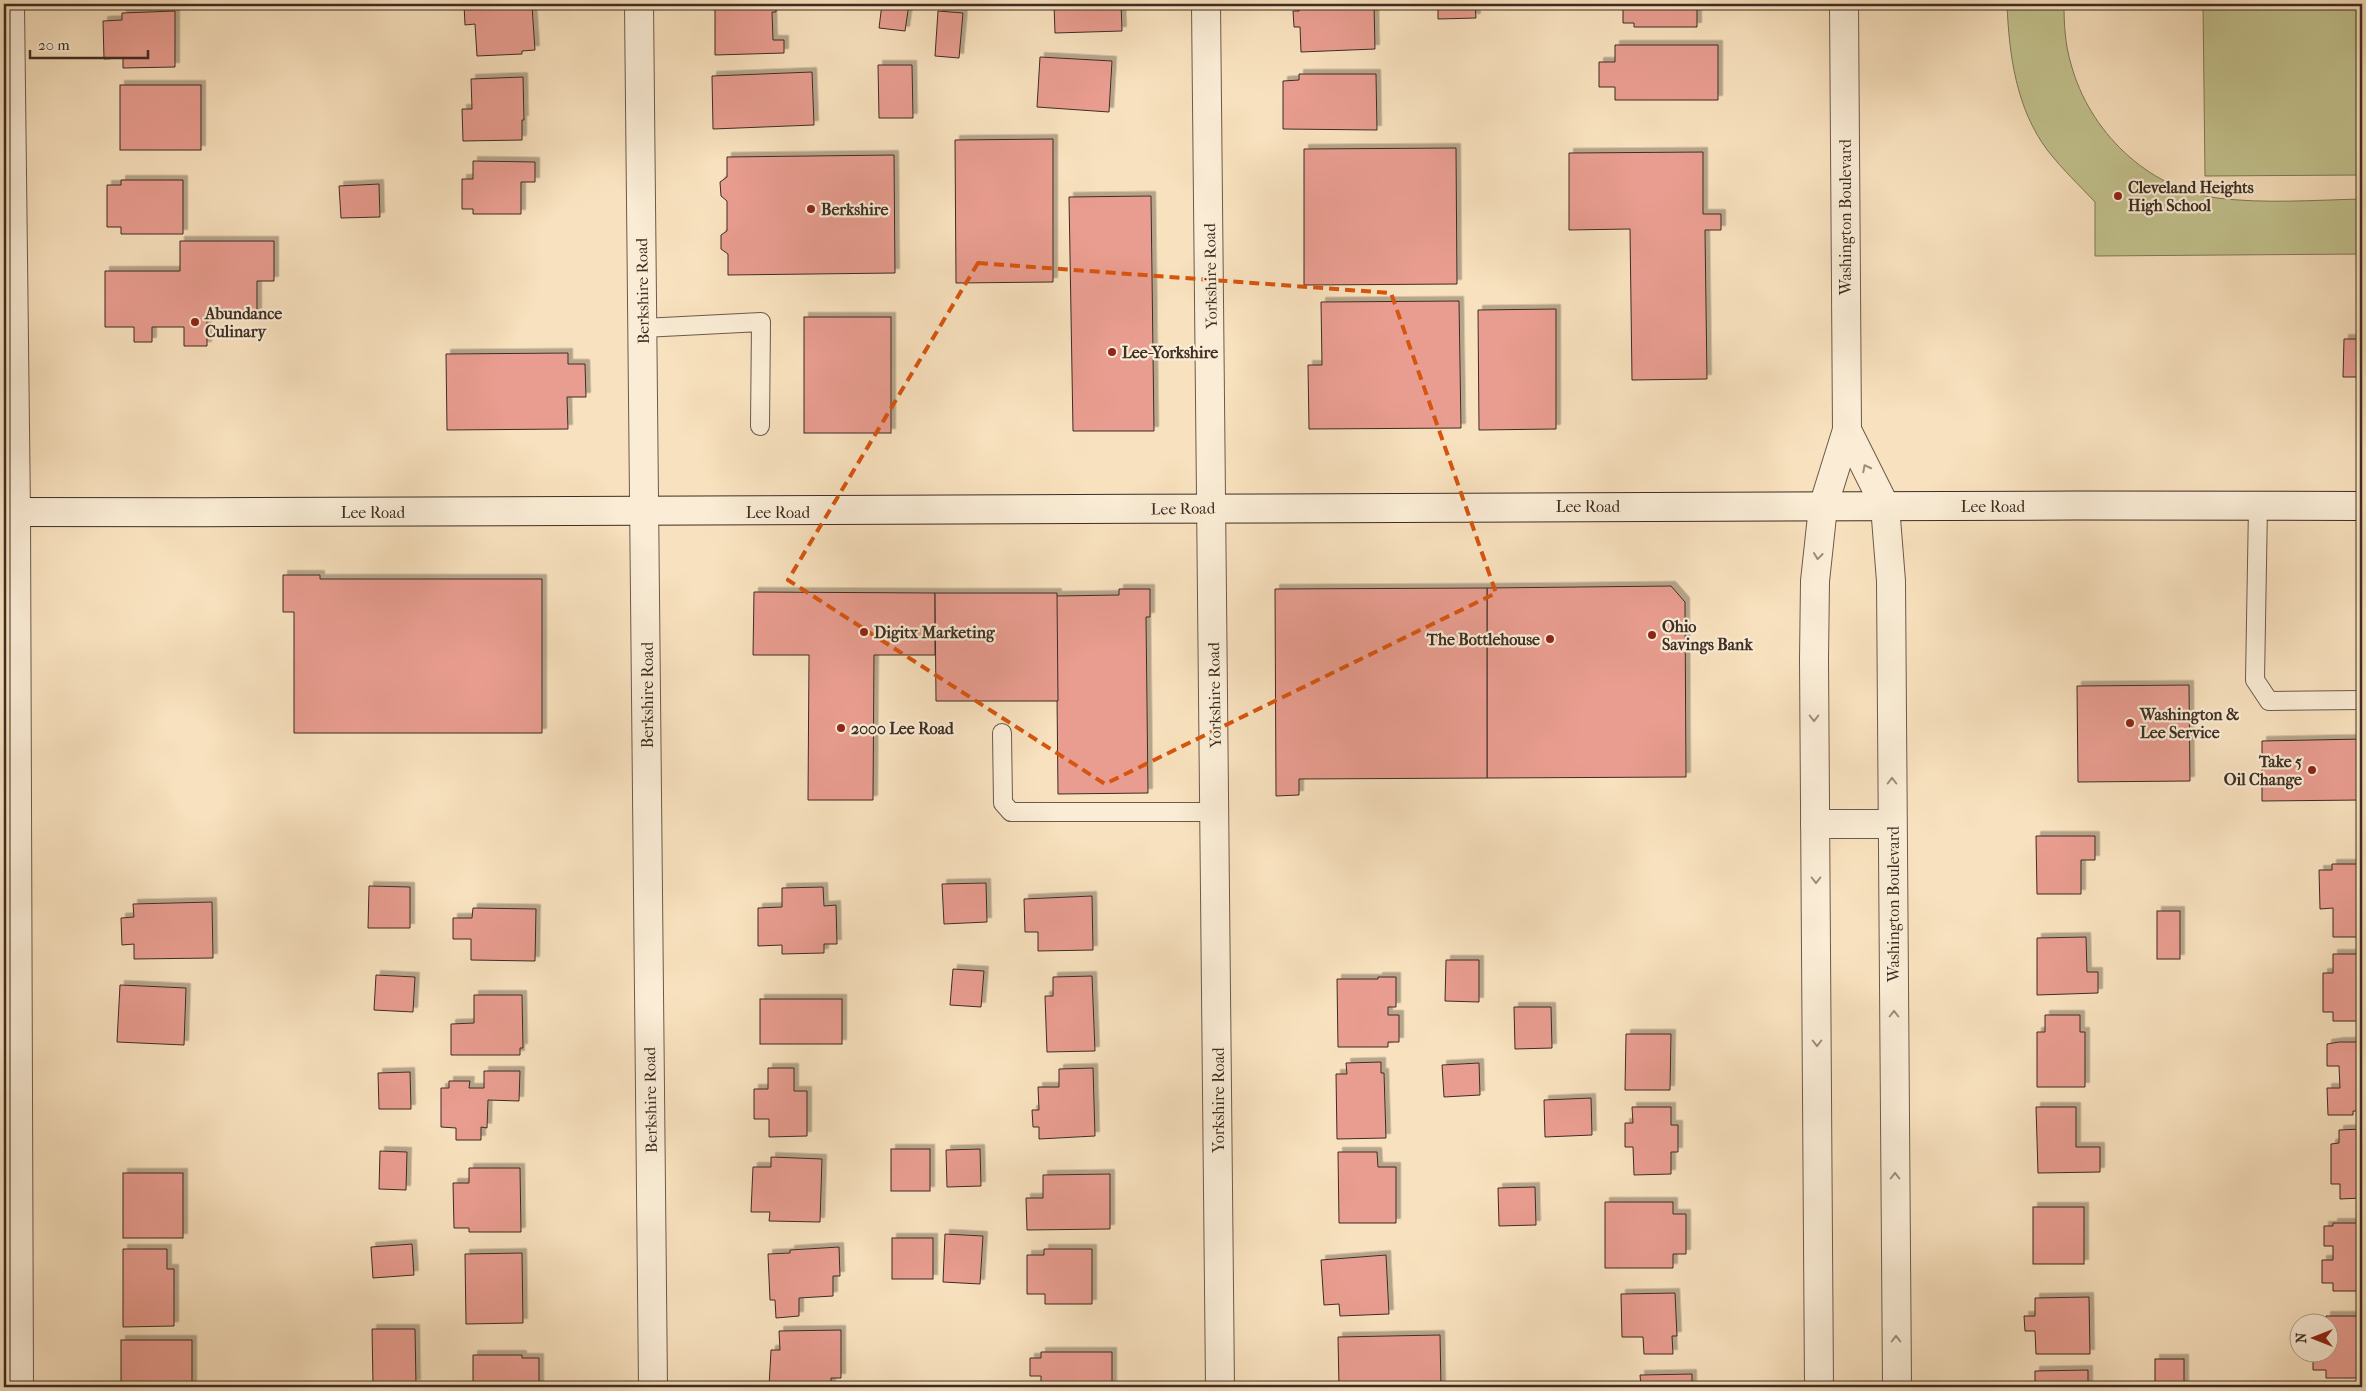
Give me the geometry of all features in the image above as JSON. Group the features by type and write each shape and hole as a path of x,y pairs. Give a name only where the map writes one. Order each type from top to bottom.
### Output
{"street":[{"path":"10,4 10,512 19,1387"},
{"name":"Berkshire Road","path":"639,4 653,1387"},
{"name":"Yorkshire Road","path":"1206,4 1220,1387"},
{"name":"Washington Boulevard","path":"1819,1387 1815,581 1823,507 1846,430 1844,4"},
{"name":"Washington Boulevard","path":"1846,430 1885,506 1891,581 1896,1387"},
{"name":"Lee Road","path":"10,512 645,512 1470,506 2362,506"},
{"path":"1815,824 1892,824"}],"lane":[{"path":"642,328 761,322 760,426"},
{"path":"2258,506 2255,680 2269,701 2362,700"},
{"path":"1002,733 1003,803 1011,812 1215,812"}],"highlighted area":[{"path":"978,263 1391,293 1496,593 1105,784 788,580"}],"green space":[{"path":"2007,4 2064,4 2067,49 2080,89 2092,112 2107,133 2124,152 2145,169 2167,182 2191,192 2217,198 2272,201 2362,199 2362,254 2095,256 2095,202 2048,151 2037,135 2021,99 2012,61"},
{"path":"2203,4 2362,4 2362,175 2205,176"}],"building":[{"path":"464,4 532,6 535,50 522,51 522,54 477,56 475,24 465,25"},
{"path":"715,4 776,4 776,12 772,12 773,40 784,40 784,53 715,55"},
{"path":"882,4 909,4 905,31 879,28"},
{"path":"1054,4 1121,4 1122,31 1055,33"},
{"path":"1299,4 1374,4 1375,49 1301,52 1300,27 1294,27 1293,11 1299,11"},
{"path":"1438,4 1475,4 1476,18 1438,19"},
{"path":"1623,4 1697,4 1697,27 1634,27 1634,23 1623,23"},
{"path":"175,11 175,67 123,68 123,58 104,59 103,21 122,20 122,13"},
{"path":"938,11 963,13 959,58 935,56"},
{"path":"1615,45 1718,45 1718,100 1615,100 1615,87 1599,87 1599,62 1615,62"},
{"path":"1040,57 1112,61 1109,112 1037,107"},
{"path":"878,65 912,65 913,118 879,118"},
{"path":"812,72 814,125 713,129 712,76"},
{"path":"1299,74 1376,74 1377,130 1283,129 1283,81 1299,80"},
{"path":"523,77 524,120 522,120 522,140 463,141 462,109 472,109 471,79"},
{"path":"120,85 201,85 201,150 120,150"},
{"path":"1053,139 1053,282 956,283 955,140"},
{"path":"1456,148 1457,284 1304,285 1304,149"},
{"path":"1703,152 1703,214 1721,214 1721,230 1705,230 1707,379 1632,380 1630,229 1569,230 1569,153"},
{"name":"Berkshire","path":"894,155 895,273 728,275 728,254 721,249 721,235 727,231 727,201 721,196 720,182 727,177 727,157"},
{"path":"473,161 535,162 535,182 521,182 521,214 473,214 473,209 462,209 462,179 473,179"},
{"path":"121,180 183,180 183,234 121,234 121,227 107,227 107,185 121,185"},
{"path":"379,184 380,217 341,218 339,186"},
{"name":"Lee-Yorkshire","path":"1151,196 1154,431 1073,431 1069,197"},
{"path":"180,241 274,241 274,281 257,281 257,319 207,318 207,346 184,346 184,327 152,327 152,342 134,342 134,327 105,327 105,271 180,271"},
{"path":"1459,301 1461,428 1309,429 1308,365 1322,365 1321,302"},
{"path":"1556,309 1556,429 1479,430 1478,310"},
{"path":"804,317 891,317 891,433 804,433"},
{"path":"2344,339 2362,339 2362,377 2343,377"},
{"path":"568,353 568,364 585,364 586,397 567,397 568,429 447,430 446,354"},
{"path":"283,575 320,575 320,579 542,579 542,733 294,733 294,612 283,612"},
{"path":"1671,586 1685,602 1686,777 1487,778 1487,588"},
{"path":"1487,588 1487,778 1299,779 1299,795 1276,796 1275,589"},
{"path":"1119,589 1150,589 1150,617 1146,617 1148,793 1058,794 1056,596 1119,595"},
{"name":"2000 Lee Road","path":"754,592 935,593 935,655 874,655 873,800 808,800 809,655 753,655"},
{"path":"935,593 1057,593 1058,701 936,701"},
{"path":"2189,685 2190,781 2078,782 2077,686"},
{"name":"Take 5 Oil Change","path":"2362,739 2362,800 2262,801 2262,741"},
{"path":"2036,836 2095,836 2095,860 2081,860 2081,894 2037,894"},
{"path":"2332,864 2362,864 2362,937 2333,937 2333,908 2320,909 2319,870 2332,870"},
{"path":"986,883 987,922 944,924 942,884"},
{"path":"369,886 410,887 410,928 368,928"},
{"path":"823,887 824,906 836,905 837,944 824,944 824,953 782,954 782,945 758,946 758,908 782,907 782,888"},
{"path":"1092,896 1093,950 1038,951 1038,932 1025,932 1024,899"},
{"path":"212,902 213,958 134,959 134,944 122,945 121,918 134,917 133,904"},
{"path":"473,908 536,909 535,961 471,960 471,939 453,939 453,918 472,918"},
{"path":"2157,911 2180,911 2180,959 2157,959"},
{"path":"2086,937 2087,972 2098,972 2098,993 2037,995 2037,938"},
{"path":"2333,954 2362,954 2362,1021 2333,1021 2333,1012 2323,1012 2323,973 2333,973"},
{"path":"1446,960 1479,960 1479,1002 1445,1001"},
{"path":"953,969 984,971 981,1007 950,1005"},
{"path":"376,975 415,977 413,1012 374,1010"},
{"path":"1092,976 1095,1051 1047,1052 1045,996 1053,996 1053,977"},
{"path":"1378,977 1396,977 1396,1007 1388,1007 1388,1015 1399,1015 1399,1042 1388,1042 1388,1047 1338,1047 1337,979 1378,979"},
{"path":"120,985 186,988 184,1045 117,1042"},
{"path":"474,995 522,995 523,1048 520,1048 520,1055 451,1055 451,1024 474,1023"},
{"path":"760,999 842,999 842,1044 760,1044"},
{"path":"1514,1007 1551,1007 1552,1048 1515,1049"},
{"path":"2045,1015 2080,1015 2080,1032 2085,1032 2085,1087 2037,1087 2037,1032 2045,1032"},
{"path":"1626,1034 1671,1034 1670,1090 1625,1090"},
{"path":"2362,1042 2362,1111 2353,1111 2353,1115 2328,1115 2327,1088 2340,1088 2339,1066 2327,1066 2327,1044"},
{"path":"1381,1062 1381,1073 1384,1073 1386,1138 1337,1139 1336,1074 1347,1074 1346,1063"},
{"path":"1479,1063 1480,1095 1444,1097 1442,1065"},
{"path":"768,1068 794,1068 794,1091 807,1091 807,1136 769,1137 769,1119 754,1119 754,1089 768,1089"},
{"path":"1093,1068 1095,1136 1039,1139 1039,1127 1033,1127 1032,1110 1039,1110 1038,1087 1059,1087 1059,1069"},
{"path":"484,1071 520,1071 519,1101 488,1100 487,1128 481,1127 481,1140 456,1140 456,1128 441,1127 441,1088 449,1088 449,1081 470,1081 469,1088 484,1088"},
{"path":"410,1072 411,1109 379,1109 378,1073"},
{"path":"1591,1098 1592,1135 1545,1137 1544,1100"},
{"path":"1632,1107 1671,1107 1671,1125 1678,1125 1678,1152 1671,1152 1671,1174 1634,1175 1633,1147 1625,1147 1625,1123 1633,1123"},
{"path":"2036,1107 2076,1107 2076,1147 2100,1147 2100,1172 2038,1173"},
{"path":"2362,1129 2362,1198 2340,1199 2340,1184 2331,1184 2331,1144 2339,1143 2339,1130"},
{"path":"891,1149 930,1149 930,1191 891,1191"},
{"path":"980,1149 981,1186 947,1187 946,1150"},
{"path":"380,1151 407,1152 406,1190 379,1189"},
{"path":"1338,1152 1377,1152 1378,1167 1396,1167 1396,1223 1339,1223"},
{"path":"771,1157 822,1159 820,1222 769,1221 770,1212 751,1212 753,1167 771,1167"},
{"path":"469,1168 520,1168 521,1232 469,1232 469,1228 454,1228 453,1183 469,1183"},
{"path":"123,1173 183,1173 183,1238 123,1238"},
{"path":"1110,1174 1110,1229 1027,1230 1026,1198 1043,1198 1043,1175"},
{"path":"1535,1187 1536,1225 1499,1226 1498,1188"},
{"path":"1605,1202 1673,1202 1673,1214 1686,1214 1686,1254 1673,1254 1673,1268 1605,1268"},
{"path":"2033,1207 2084,1207 2084,1264 2033,1264"},
{"path":"2333,1223 2362,1223 2362,1291 2333,1291 2333,1283 2322,1283 2322,1260 2333,1260 2333,1246 2324,1246 2324,1226 2333,1226"},
{"path":"945,1234 983,1236 980,1284 943,1282"},
{"path":"892,1238 933,1238 933,1279 892,1279"},
{"path":"412,1244 414,1275 373,1278 371,1247"},
{"path":"839,1247 840,1276 833,1276 833,1296 799,1298 799,1316 776,1318 775,1300 770,1300 768,1254 790,1253 790,1250"},
{"path":"123,1249 167,1249 167,1269 174,1269 174,1326 123,1327"},
{"path":"1044,1249 1092,1249 1092,1304 1045,1304 1045,1294 1027,1294 1027,1255 1044,1255"},
{"path":"522,1253 523,1323 466,1324 465,1254"},
{"path":"1386,1255 1389,1314 1340,1316 1339,1304 1324,1305 1321,1260"},
{"path":"1675,1293 1677,1336 1672,1336 1673,1354 1644,1354 1643,1337 1622,1337 1621,1294"},
{"path":"2089,1297 2090,1354 2036,1354 2035,1331 2025,1331 2024,1316 2035,1316 2035,1298"},
{"path":"2338,1316 2362,1316 2362,1378 2326,1378 2326,1370 2313,1370 2313,1364 2338,1364"},
{"path":"372,1329 415,1329 416,1384 373,1384"},
{"path":"841,1330 841,1378 831,1378 831,1387 769,1387 771,1350 780,1350 779,1331"},
{"path":"1440,1335 1441,1387 1339,1387 1338,1337"},
{"path":"121,1340 192,1340 192,1387 121,1387"},
{"path":"1041,1352 1112,1352 1112,1387 1041,1387 1041,1376 1030,1376 1030,1358 1041,1358"},
{"path":"473,1355 522,1355 522,1358 539,1358 539,1387 473,1387"},
{"path":"2155,1359 2184,1359 2184,1387 2155,1387"},
{"path":"2088,1370 2088,1387 2035,1387 2035,1371"},
{"path":"1692,1374 1692,1387 1641,1387 1640,1375"}],"place":[{"name":"Cleveland Heights High School","path":"2118,196"},
{"name":"Berkshire","path":"811,209"},
{"name":"Abundance Culinary","path":"195,322"},
{"name":"Lee-Yorkshire","path":"1112,352"},
{"name":"Digitx Marketing","path":"864,632"},
{"name":"Ohio Savings Bank","path":"1652,635"},
{"name":"The Bottlehouse","path":"1550,639"},
{"name":"Washington & Lee Service","path":"2130,723"},
{"name":"2000 Lee Road","path":"841,728"},
{"name":"Take 5 Oil Change","path":"2312,770"}]}
